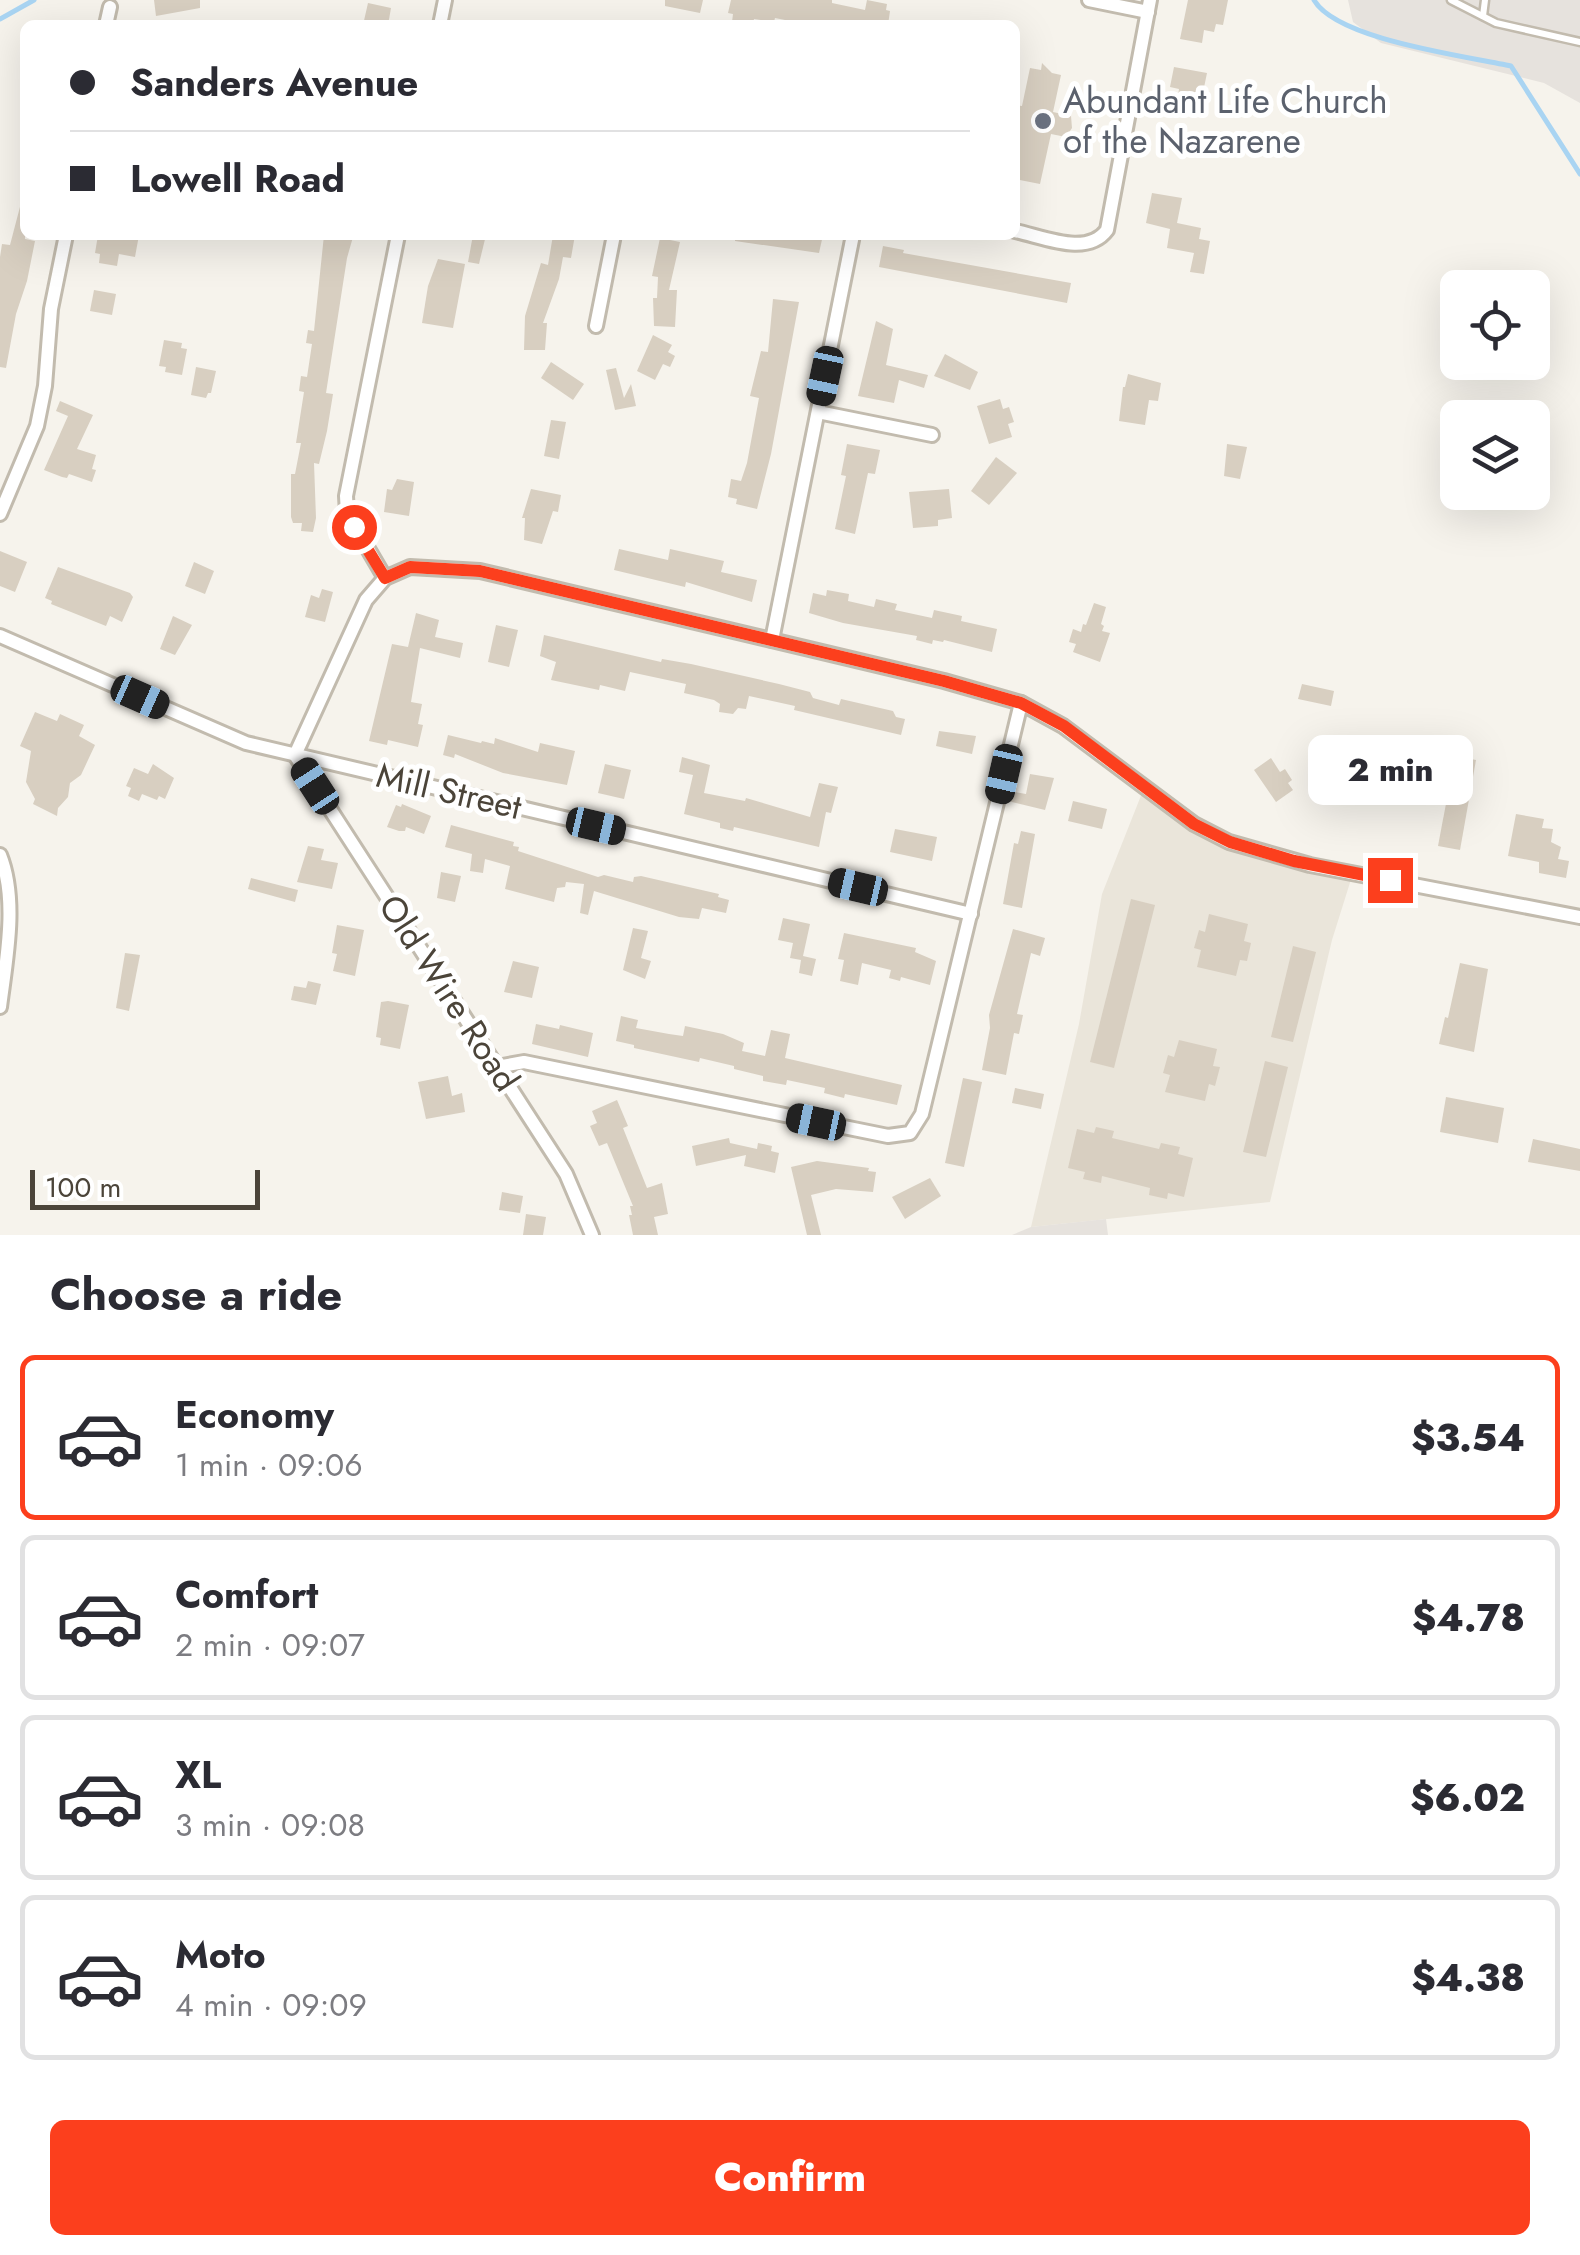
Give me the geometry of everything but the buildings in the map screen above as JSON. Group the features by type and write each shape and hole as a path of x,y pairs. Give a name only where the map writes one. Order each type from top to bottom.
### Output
{"street":[{"path":"1020,233 1083,245 1098,242 1108,230 1149,6 1089,0"},
{"path":"107,20 110,7"},
{"path":"0,514 37,426 45,386 51,309 65,240"},
{"path":"385,578 347,512 346,496 397,240"},
{"path":"596,326 613,240"},
{"path":"772,640 852,240"},
{"path":"818,412 932,434"},
{"path":"295,755 366,600 385,578 410,567 480,571 944,681 1021,703 1064,726 1194,824 1230,842 1310,865 1580,917"},
{"name":"Mill Street","path":"0,636 246,743 971,914"},
{"path":"496,1067 524,1062 888,1136 910,1132 922,1114 1021,703"},
{"name":"Old Wire Road","path":"295,755 566,1174 592,1235"},
{"path":"0,1007 8,902 2,862"}],"lane":[{"path":"1451,0 1496,23 1580,42"},
{"path":"1482,16 1485,0"}],"shaded area":[{"path":"1348,0 1580,0 1580,103 1544,83 1381,43 1353,22"},
{"path":"1144,788 1229,842 1353,873 1332,940 1270,1202 1031,1227 1079,1024 1102,894"},
{"path":"1106,1219 1108,1235 1012,1235 1031,1227"}],"waterway":[{"path":"0,19 34,0"},
{"path":"1314,0 1327,14 1375,36 1511,66 1580,174"}],"place":[{"name":"Abundant Life Church of the Nazarene","path":"1043,121"}],"route":[{"path":"354,527 385,578 410,567 480,571 944,681 1021,703 1064,726 1194,824 1230,842 1294,861 1390,880"}]}
